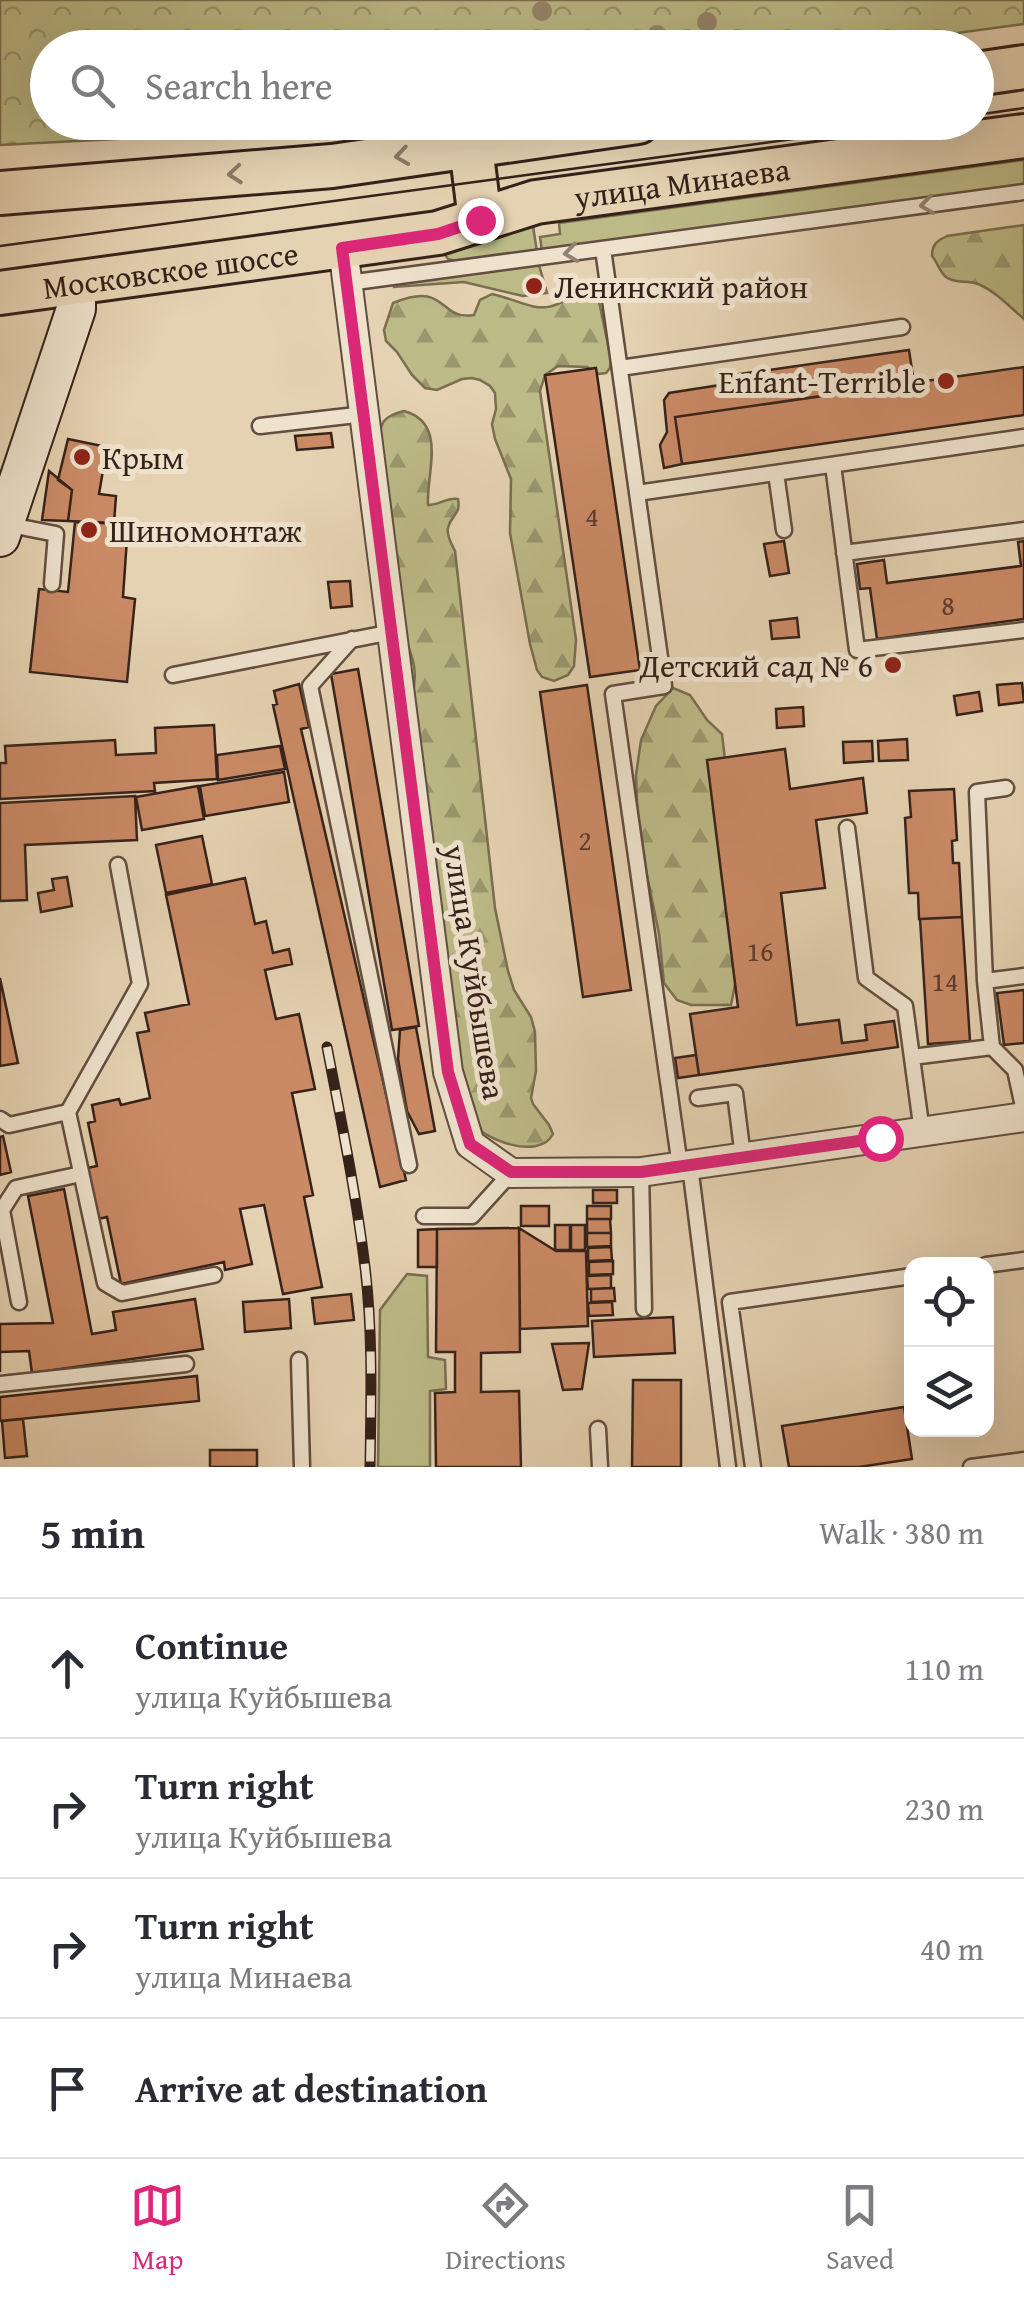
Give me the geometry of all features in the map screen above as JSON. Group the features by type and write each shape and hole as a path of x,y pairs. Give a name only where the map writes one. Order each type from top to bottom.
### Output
{"main road":[{"path":"994,71 1024,67"},
{"name":"улица Минаева","path":"345,266 536,202 1024,136"},
{"name":"улица Минаева","path":"0,193 332,166 513,140"},
{"path":"471,146 480,220"},
{"name":"Московское шоссе","path":"0,293 76,283 345,266"}],"street":[{"name":"улица Куйбышева","path":"345,266 448,1072 470,1144 511,1172"},
{"path":"2,530 76,309 76,283"},
{"path":"511,1172 641,1172 1024,1114"}],"lane":[{"path":"345,266 603,249 1024,192"},
{"path":"603,249 664,686 612,694 728,1467"},
{"path":"620,368 902,327"},
{"path":"260,426 364,414"},
{"path":"637,493 1024,437"},
{"path":"833,465 857,650 1024,630"},
{"path":"776,473 784,530"},
{"path":"2,530 56,534 52,584"},
{"path":"844,554 1024,530"},
{"path":"173,675 392,632"},
{"path":"352,640 310,686 409,1165"},
{"path":"1006,788 977,792 985,981 992,1047 1015,1070 1024,1114"},
{"path":"847,828 866,978 904,1006 922,1132"},
{"path":"118,865 140,984 68,1112 105,1282 122,1293 214,1275"},
{"path":"985,981 1024,976"},
{"path":"912,1057 992,1047"},
{"path":"698,1098 734,1093 742,1157"},
{"path":"0,1120 9,1125 68,1112"},
{"path":"424,1216 472,1216 511,1172"},
{"path":"641,1172 644,1309"},
{"path":"19,1302 2,1210 16,1188 81,1174"},
{"path":"994,1265 1024,1260"},
{"path":"753,1467 730,1302 904,1277"},
{"path":"299,1360 302,1467"},
{"path":"0,1384 186,1364"},
{"path":"598,1428 600,1467"},
{"path":"972,1467 1024,1460"}],"green space":[{"path":"0,0 1024,0 1024,24 980,30 30,30 30,140 97,140 0,145"},
{"path":"1024,160 1024,185 542,251 540,237 560,234 559,223"},
{"path":"1024,225 1024,319 984,287 946,277 932,256 936,243 947,236"},
{"path":"533,226 537,252 459,262 448,259 443,252 452,237"},
{"path":"539,265 547,293 523,296 464,282 394,287 394,284"},
{"path":"583,288 597,292 610,368 599,374 587,367 558,366 545,375 540,391 576,640 574,666 568,675 554,681 542,677 537,670 530,644 510,533 511,479 492,424 495,393 490,386 472,378 437,390 425,388 386,341 384,330 393,303 411,297 433,298 454,312 474,315 480,300 492,294 547,307"},
{"path":"404,411 418,417 430,438 428,505 458,499 448,534 455,551 495,908 514,990 531,1017 535,1032 536,1071 531,1098 553,1134 536,1146 511,1145 486,1134 469,1120 462,1106 412,697 414,666 404,637 377,447 383,423"},
{"path":"673,688 690,695 722,734 735,844 739,965 731,1005 691,1005 677,1000 664,983 659,934 638,831 636,775 641,740 656,706"},
{"path":"407,1274 427,1276 428,1357 445,1360 446,1389 430,1391 430,1467 378,1467 380,1310"}],"building":[{"path":"909,350 914,383 675,417 682,464 664,468 660,445 667,432 664,400 669,393 720,385 719,377"},
{"path":"1024,367 1024,415 682,464 675,417"},
{"path":"596,368 640,670 590,677 545,375"},
{"path":"331,433 333,447 297,450 295,436"},
{"path":"68,439 107,447 99,494 116,496 114,523 68,521 72,490 58,480"},
{"path":"49,471 72,490 68,521 42,520"},
{"path":"75,522 128,524 123,597 135,599 127,682 30,672 39,589 68,592"},
{"path":"784,541 789,573 770,576 764,544"},
{"path":"1024,541 1024,619 877,639 870,588 860,589 857,564 884,560 887,583 1021,566 1018,542"},
{"path":"350,581 352,606 331,608 328,582"},
{"path":"797,618 799,637 772,639 770,621"},
{"path":"358,669 419,1026 392,1030 331,674"},
{"path":"1022,683 1024,702 999,705 997,685"},
{"path":"299,684 309,727 301,729 406,1180 380,1187 273,705 277,704 274,691"},
{"path":"587,685 631,990 583,997 540,692"},
{"path":"979,692 982,711 957,715 954,696"},
{"path":"803,707 804,726 777,728 776,709"},
{"path":"214,725 217,779 154,783 155,791 0,799 0,763 6,763 5,746 115,740 116,755 156,753 155,728"},
{"path":"907,739 908,760 879,761 878,741"},
{"path":"872,741 873,761 844,763 843,742"},
{"path":"280,746 285,769 218,780 217,755"},
{"path":"785,749 790,789 863,778 867,813 816,820 825,888 781,893 797,1025 839,1020 842,1043 867,1040 865,1025 894,1021 898,1047 699,1075 690,1014 738,1007 707,760"},
{"path":"284,772 289,802 205,816 200,786"},
{"path":"198,786 204,819 142,830 136,797"},
{"path":"954,789 957,840 952,841 953,863 959,863 962,917 919,919 918,893 909,893 905,818 911,817 909,791"},
{"path":"135,796 137,840 25,845 27,900 0,901 0,803"},
{"path":"202,836 212,884 166,893 156,845"},
{"path":"67,877 72,906 41,912 38,893 54,890 52,879"},
{"path":"245,878 255,924 266,921 273,953 289,949 292,964 265,970 276,1019 299,1014 315,1089 292,1093 313,1195 304,1197 322,1287 283,1294 264,1205 240,1209 252,1264 225,1270 224,1262 121,1284 107,1217 98,1219 87,1168 97,1166 88,1123 95,1121 92,1105 119,1099 121,1105 150,1098 137,1033 149,1031 145,1013 189,1004 166,895"},
{"path":"962,917 970,1041 928,1044 920,919"},
{"path":"0,978 18,1063 0,1066"},
{"path":"1024,990 1024,1043 1004,1045 997,993"},
{"path":"416,1027 435,1131 419,1134 407,1111 398,1059 400,1030"},
{"path":"696,1055 699,1075 678,1078 675,1058"},
{"path":"3,1136 11,1172 0,1175 0,1137"},
{"path":"64,1189 92,1334 116,1330 113,1312 195,1299 203,1349 32,1373 29,1351 0,1352 0,1324 53,1323 28,1196"},
{"path":"593,1190 617,1190 617,1203 593,1203"},
{"path":"521,1206 549,1206 549,1226 521,1226"},
{"path":"587,1206 611,1206 611,1219 587,1219"},
{"path":"587,1219 610,1219 611,1233 587,1233"},
{"path":"555,1225 570,1225 570,1250 555,1250"},
{"path":"571,1225 585,1225 585,1250 571,1250"},
{"path":"519,1228 520,1352 481,1353 481,1392 519,1391 521,1467 436,1467 435,1393 455,1392 455,1352 436,1352 437,1229"},
{"path":"519,1228 556,1251 586,1251 588,1326 520,1329"},
{"path":"437,1229 437,1267 418,1267 418,1230"},
{"path":"587,1233 611,1233 611,1246 587,1247"},
{"path":"611,1247 612,1260 588,1261 588,1248"},
{"path":"613,1261 613,1274 589,1275 589,1262"},
{"path":"611,1275 611,1288 588,1289 587,1276"},
{"path":"614,1288 615,1301 591,1302 591,1289"},
{"path":"351,1294 354,1320 315,1324 312,1298"},
{"path":"289,1299 291,1328 245,1332 243,1302"},
{"path":"612,1302 613,1315 589,1316 588,1303"},
{"path":"673,1317 675,1353 594,1357 592,1321"},
{"path":"589,1343 582,1389 563,1390 552,1344"},
{"path":"197,1376 199,1401 0,1421 0,1397"},
{"path":"633,1380 681,1380 681,1467 632,1467"},
{"path":"904,1407 904,1437 909,1437 912,1459 859,1467 789,1467 782,1426"},
{"path":"23,1419 27,1456 5,1458 2,1421"},
{"path":"210,1450 257,1450 257,1467 210,1467"}],"tram line":[{"path":"994,112 1024,108"},
{"path":"0,246 786,140"}],"railway":[{"path":"327,1047 353,1184 368,1292 370,1467"}],"place":[{"name":"Ленинский район","path":"534,286"},
{"name":"Enfant-Terrible","path":"946,381"},
{"name":"Крым","path":"82,457"},
{"name":"Шиномонтаж","path":"89,530"},
{"name":"Детский сад № 6","path":"893,665"}],"route":[{"path":"480,220 438,234 342,248 448,1072 470,1144 511,1172 620,1173 880,1138"}]}
